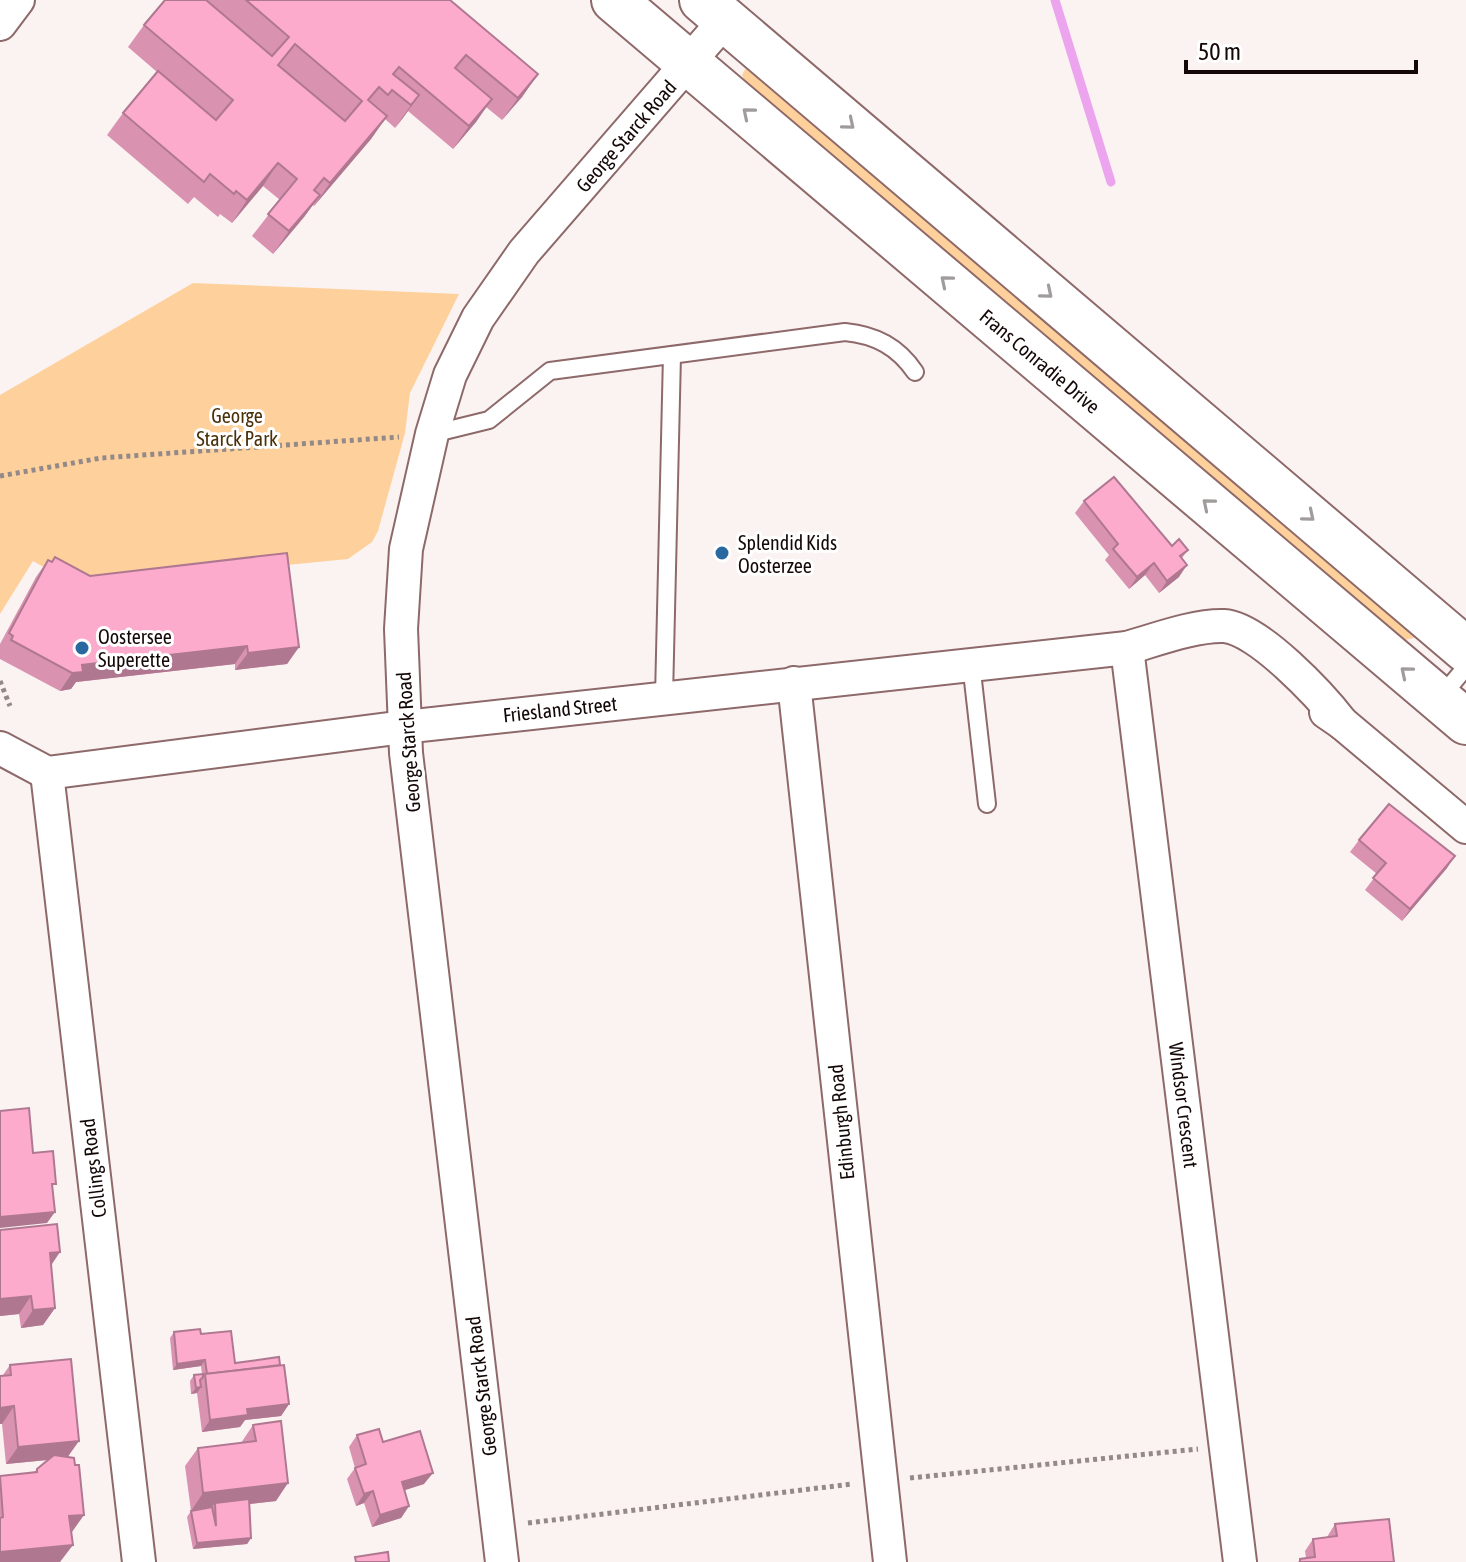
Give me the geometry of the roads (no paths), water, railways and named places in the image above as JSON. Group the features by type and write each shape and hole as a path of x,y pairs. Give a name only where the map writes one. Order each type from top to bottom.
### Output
{"main road":[{"name":"Frans Conradie Drive","path":"614,0 1457,696"},
{"path":"714,10 1466,650"}],"street":[{"name":"George Starck Road","path":"502,1562 404,727 401,629 406,549 432,434 450,375 478,318 524,252 689,63 714,10"},
{"name":"Friesland Street","path":"47,773 404,727 1139,644 1240,645 1315,706 1342,723 1466,827"},
{"name":"Windsor Crescent","path":"1139,644 1240,1562"},
{"name":"Edinburgh Road","path":"794,683 890,1562"},
{"path":"0,748 47,773"},
{"name":"Collings Road","path":"47,773 139,1562"}],"lane":[{"path":"432,434 489,420 550,371 845,332 883,341 895,349 915,372"},
{"path":"664,697 672,355"},
{"path":"971,663 987,804"}],"waterway":[{"path":"1055,0 1111,182"}],"place":[{"name":"Splendid Kids Oosterzee","path":"722,553"},
{"name":"Oostersee Superette","path":"82,648"}],"park label":[{"name":"George Starck Park","path":"237,426"}]}
